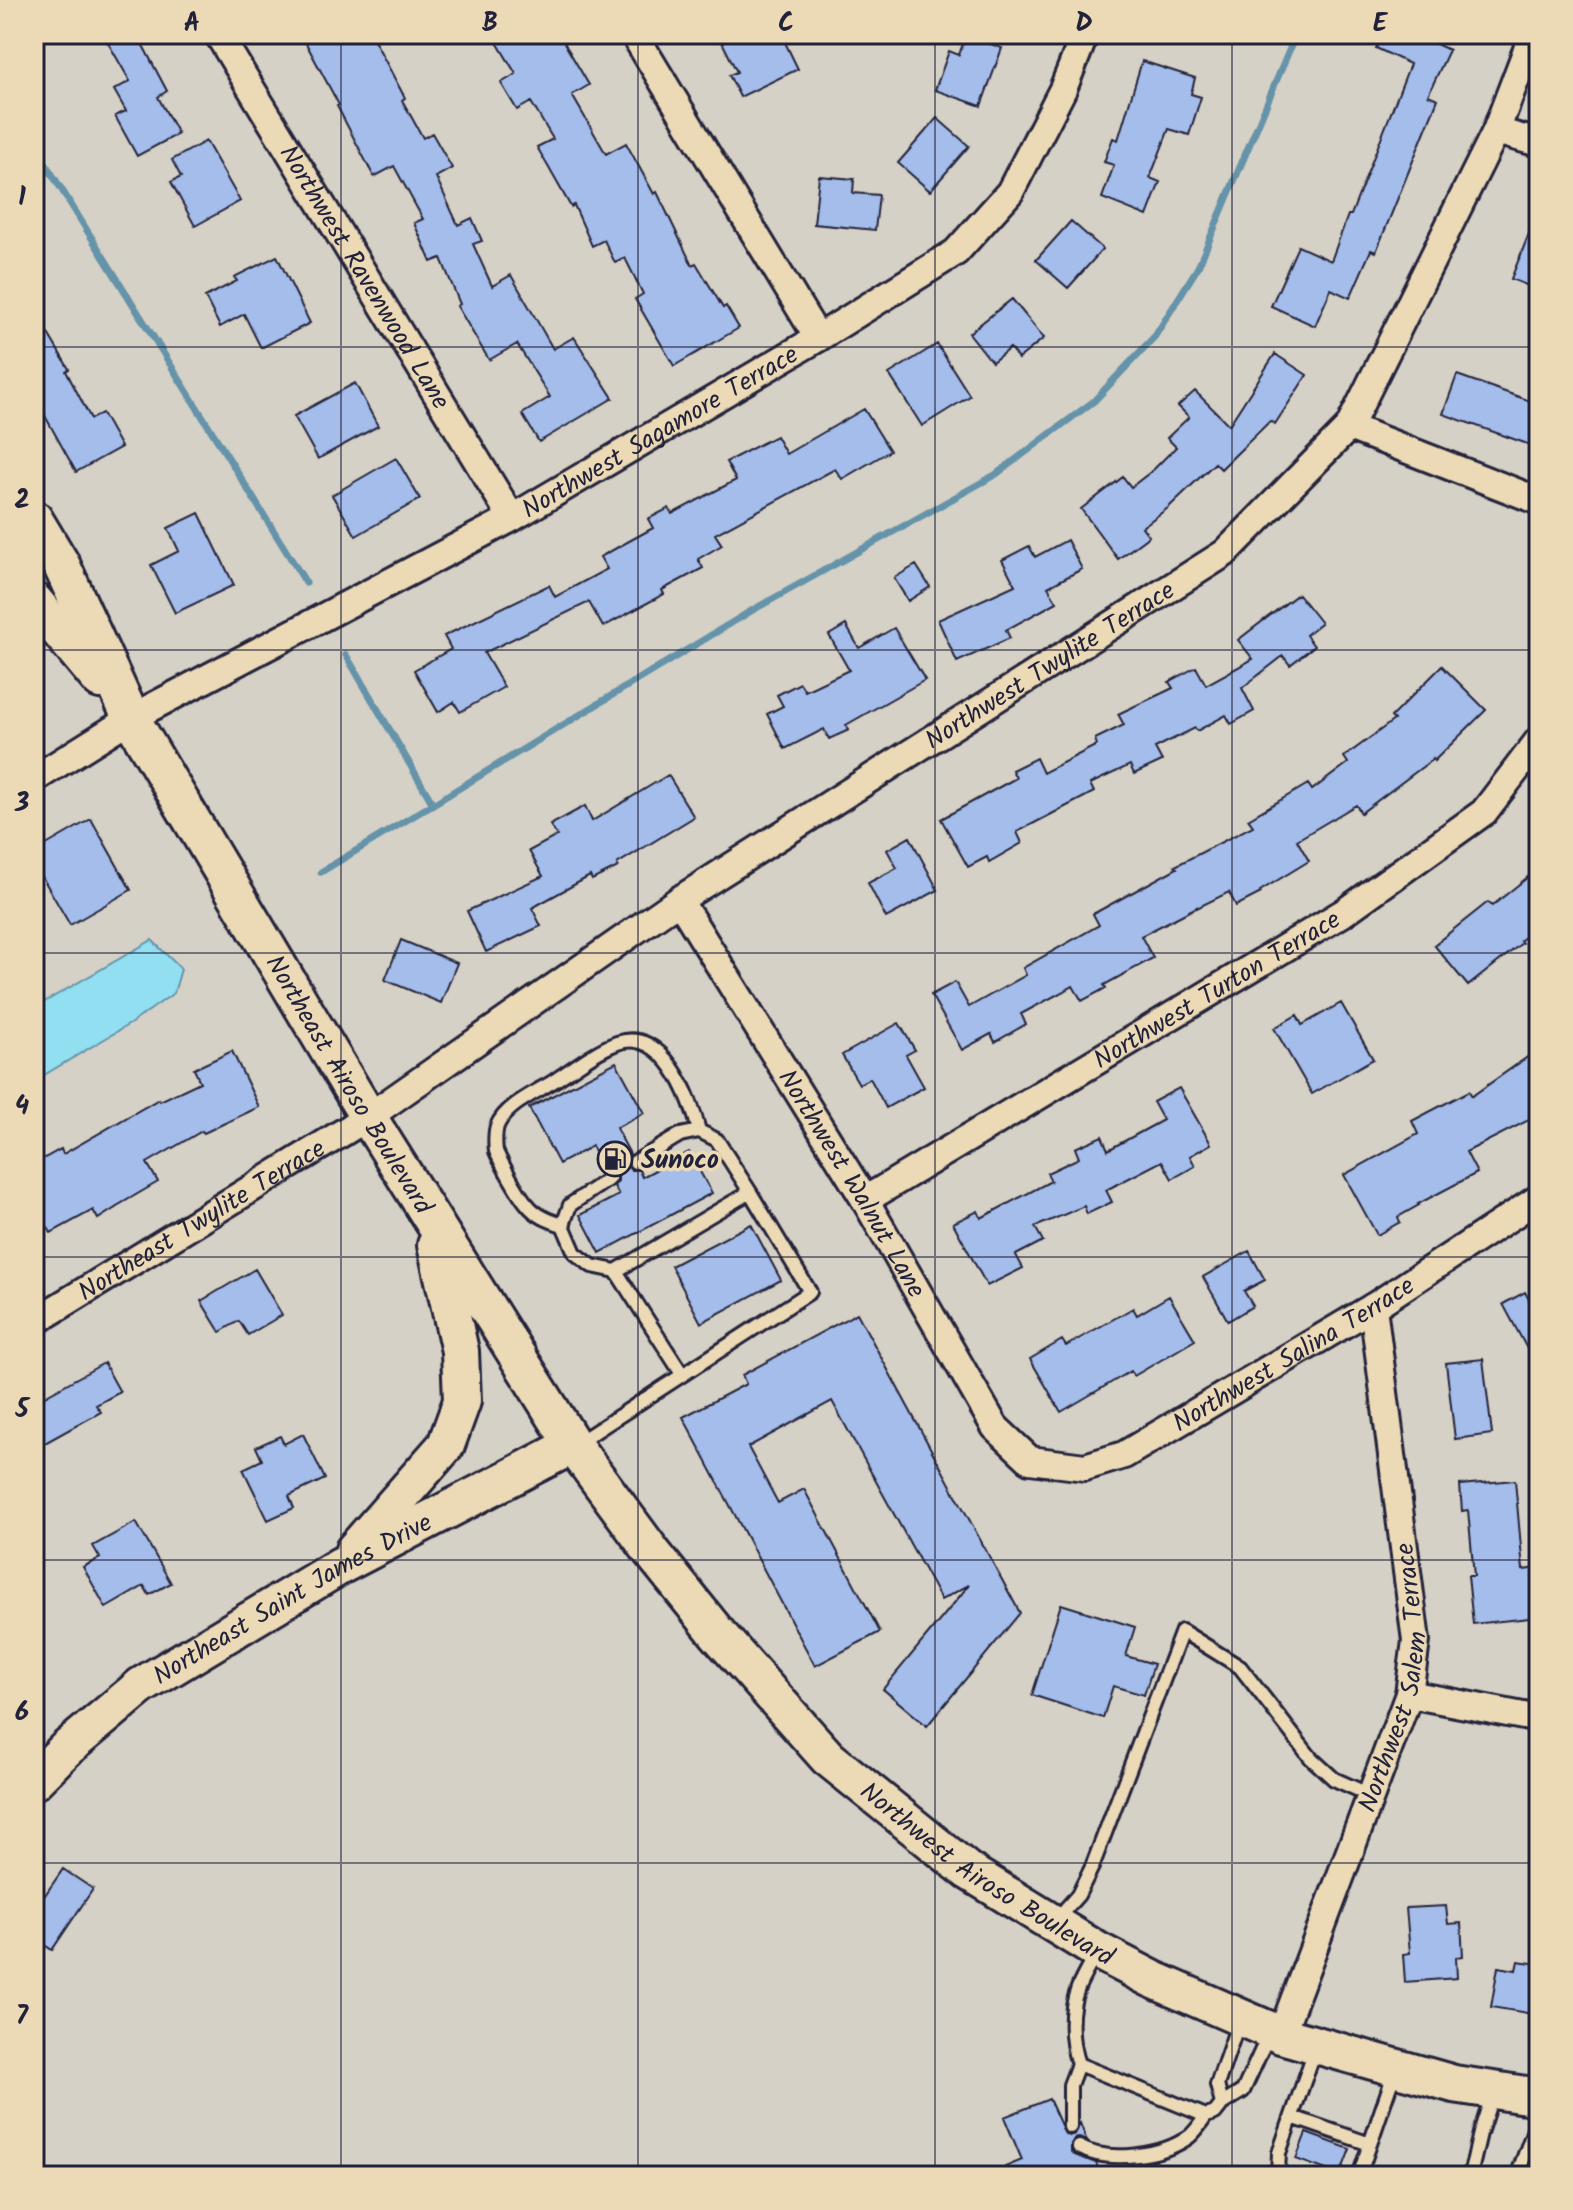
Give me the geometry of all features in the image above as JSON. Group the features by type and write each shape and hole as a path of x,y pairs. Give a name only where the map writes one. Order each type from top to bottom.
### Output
{"main road":[{"name":"Northeast Airoso Boulevard","path":"34,519 61,564 131,718 368,1117 573,1445"},
{"name":"Northeast Airoso Boulevard","path":"34,601 131,718"},
{"path":"340,1566 446,1445 462,1401 460,1351 430,1216"},
{"name":"Northeast Saint James Drive","path":"34,1781 66,1749 141,1686 340,1566 573,1445"},
{"name":"Northwest Airoso Boulevard","path":"573,1445 651,1551 717,1633 828,1758 968,1871 1098,1951 1152,1979 1264,2028 1454,2084 1539,2097"}],"street":[{"name":"Northwest Ravenwood Lane","path":"218,34 512,518"},
{"path":"634,34 818,338"},
{"name":"Northwest Sagamore Terrace","path":"34,779 131,718 512,518 818,338 956,252 1010,192 1063,89 1085,34"},
{"name":"Northwest Twylite Terrace","path":"368,1117 679,900 1225,553 1349,427 1496,131 1533,34"},
{"path":"1496,131 1539,143"},
{"path":"1349,427 1539,501"},
{"name":"Northwest Turton Terrace","path":"865,1200 1343,913 1484,812 1539,740"},
{"name":"Northwest Walnut Lane","path":"679,900 865,1200 995,1427 1030,1460"},
{"name":"Northeast Twylite Terrace","path":"34,1322 368,1117"},
{"name":"Northwest Salina Terrace","path":"1030,1460 1085,1467 1124,1455 1373,1307 1539,1198"},
{"name":"Northwest Salem Terrace","path":"1264,2028 1370,1795 1409,1694 1416,1641 1373,1307"},
{"path":"1409,1694 1539,1719"}],"lane":[{"path":"563,1225 544,1219 527,1205 496,1151 496,1128 507,1111 589,1057 619,1042 639,1040 657,1049 686,1091 699,1131"},
{"path":"573,1445 810,1292 717,1140 699,1131 680,1135 635,1162"},
{"path":"610,1178 570,1205 563,1225 575,1253 592,1266 616,1271 750,1192"},
{"path":"616,1271 682,1374"},
{"path":"1053,1924 1078,1895 1092,1867 1182,1631 1240,1667 1311,1758 1334,1779 1370,1795"},
{"path":"1070,2127 1070,2085 1078,2064 1073,2048 1073,2007 1078,1988 1098,1951"},
{"path":"1222,2104 1217,2085 1264,2028"},
{"path":"1079,2147 1099,2156 1111,2157 1173,2146 1187,2138 1206,2116 1215,2113 1222,2104 1243,2091 1264,2028"},
{"path":"1282,2176 1278,2172 1279,2153 1317,2045"},
{"path":"1078,2064 1206,2116"},
{"path":"1359,2176 1396,2068"},
{"path":"1470,2176 1494,2090"},
{"path":"1517,2176 1539,2116"},
{"path":"1292,2117 1370,2144"}],"water":[{"path":"152,940 181,969 174,993 133,1022 34,1081 34,1008"}],"building":[{"path":"103,34 137,34 167,91 158,97 178,134 137,156 115,116 126,111 114,90 130,81"},
{"path":"301,34 371,34 423,138 432,133 452,168 436,177 458,225 472,218 482,241 473,244 492,286 511,275 553,349 574,337 613,398 539,442 522,414 550,397 517,344 489,360 457,306 460,304 441,258 431,262 414,223 423,219 394,166 374,177"},
{"path":"492,34 559,34 589,85 572,95 606,154 626,143 654,194 657,192 692,265 696,263 739,328 674,366 635,299 643,294 625,258 615,263 604,240 592,246 574,205 571,207 537,147 553,139 531,102 517,110 501,83 516,74"},
{"path":"718,34 781,34 798,69 740,97 729,75 737,72"},
{"path":"1383,34 1438,34 1434,43 1449,50 1428,95 1438,99 1376,252 1371,250 1350,298 1331,289 1315,326 1271,306 1298,246 1331,261 1348,215 1351,215 1410,64 1376,48"},
{"path":"966,35 1002,48 981,106 935,90 949,51 959,55"},
{"path":"1142,61 1195,78 1191,94 1201,97 1189,135 1169,129 1150,178 1160,182 1147,216 1102,198 1114,165 1104,162 1113,138 1118,140"},
{"path":"937,118 969,146 930,191 898,163"},
{"path":"206,141 240,201 195,226 171,182 181,177 172,160"},
{"path":"819,176 854,179 853,193 879,195 875,230 814,224"},
{"path":"1539,211 1539,290 1511,279"},
{"path":"1071,221 1103,249 1068,288 1036,260"},
{"path":"277,256 310,323 261,348 244,314 220,327 205,297 237,281 234,277"},
{"path":"1012,299 1044,338 1018,359 1010,348 992,362 969,333"},
{"path":"34,310 69,369 66,371 91,419 102,413 121,447 76,472 34,396"},
{"path":"937,344 970,396 922,426 889,374"},
{"path":"1275,354 1307,375 1275,424 1270,421 1221,469 1215,463 1168,508 1142,527 1149,536 1118,559 1081,509 1123,477 1131,487 1176,447 1167,438 1189,417 1178,406 1195,391 1229,425"},
{"path":"1457,375 1539,404 1539,448 1443,414"},
{"path":"355,383 378,426 318,459 294,416"},
{"path":"864,409 890,451 842,479 835,469 715,534 722,545 698,559 703,568 662,590 664,594 603,627 589,602 484,653 504,687 460,712 454,702 438,712 414,670 451,649 444,636 549,585 555,597 607,569 600,557 653,528 648,519 669,508 672,514 736,480 726,462 776,436 786,454"},
{"path":"396,458 420,499 356,536 332,495"},
{"path":"199,513 234,585 175,613 151,565 179,551 168,528"},
{"path":"1067,540 1082,569 1048,587 1057,602 1006,630 1010,638 957,662 938,620 1015,585 1002,560 1029,546 1035,557"},
{"path":"916,565 930,587 908,601 894,578"},
{"path":"1298,594 1321,623 1306,635 1314,646 1290,665 1283,656 1242,688 1254,711 1231,724 1226,715 1155,748 1162,761 1134,774 1130,765 1090,784 1094,792 1017,832 1022,843 989,862 987,857 968,867 941,819 1016,778 1012,770 1036,758 1043,773 1097,745 1095,739 1124,725 1118,714 1173,688 1169,682 1196,667 1206,685 1253,659 1238,640"},
{"path":"846,625 859,648 894,628 925,680 846,725 849,730 829,739 824,729 785,749 767,714 783,706 777,695 800,683 805,691 849,670 829,635"},
{"path":"1442,666 1486,710 1434,761 1361,813 1356,805 1297,840 1309,861 1236,906 1229,892 1141,936 1153,958 1104,985 1106,988 1082,1001 1073,986 1021,1014 1026,1024 995,1042 991,1034 962,1050 931,995 955,982 969,1007 1026,975 1023,968 1099,925 1093,914 1177,868 1175,866 1253,826 1248,819 1308,784 1312,790 1348,763 1344,757 1394,720 1391,717"},
{"path":"668,775 694,817 617,864 618,867 592,880 590,876 532,908 541,926 486,952 467,911 543,876 529,851 557,836 550,825 585,806 592,821"},
{"path":"91,819 131,890 70,925 34,863 34,852"},
{"path":"910,837 938,890 886,918 868,883 897,868 887,850"},
{"path":"1539,868 1539,925 1520,941 1522,943 1468,986 1434,945 1488,902 1492,906"},
{"path":"401,940 457,963 441,1003 385,980"},
{"path":"1341,1003 1373,1059 1312,1094 1274,1028 1297,1015 1302,1025"},
{"path":"899,1023 915,1050 906,1055 924,1087 886,1108 870,1078 859,1084 842,1055"},
{"path":"1539,1049 1539,1113 1466,1152 1477,1173 1418,1204 1398,1217 1400,1222 1377,1235 1344,1175 1418,1134 1412,1121 1469,1091 1472,1096"},
{"path":"232,1051 259,1107 204,1133 202,1131 147,1163 158,1182 98,1219 93,1210 51,1233 34,1203 34,1191 43,1186 34,1171 34,1164 61,1149 63,1154 159,1099 200,1082 194,1069"},
{"path":"616,1062 644,1113 616,1128 630,1154 626,1161 628,1167 639,1170 642,1177 689,1152 712,1193 600,1253 580,1215 619,1195 614,1186 618,1174 605,1170 592,1146 559,1164 529,1108"},
{"path":"1179,1088 1211,1144 1190,1156 1195,1166 1172,1179 1162,1161 1106,1190 1112,1202 1087,1214 1084,1206 1035,1227 1043,1241 1016,1255 1023,1268 987,1286 953,1223 978,1211 981,1218 1051,1181 1047,1173 1079,1158 1075,1148 1102,1136 1108,1150 1163,1120 1153,1102"},
{"path":"751,1224 781,1280 701,1323 671,1266"},
{"path":"1249,1251 1265,1280 1244,1291 1253,1306 1228,1321 1203,1277"},
{"path":"255,1269 282,1315 248,1335 239,1321 220,1332 201,1301"},
{"path":"1525,1292 1533,1307 1539,1303 1539,1371 1503,1304"},
{"path":"1169,1296 1195,1340 1134,1376 1131,1371 1061,1412 1030,1359 1062,1340 1066,1346 1133,1308 1137,1315"},
{"path":"857,1313 1020,1613 927,1726 883,1689 969,1585 941,1600 832,1401 748,1447 778,1503 804,1489 880,1632 815,1666 683,1417 746,1384 742,1375"},
{"path":"1483,1359 1492,1434 1455,1439 1446,1363"},
{"path":"104,1363 120,1392 96,1405 101,1412 34,1449 34,1402"},
{"path":"303,1434 325,1479 289,1496 294,1508 268,1520 243,1469 262,1460 256,1447 280,1436 284,1444"},
{"path":"1515,1480 1523,1570 1537,1568 1539,1617 1473,1624 1468,1576 1474,1576 1468,1510 1462,1511 1460,1485"},
{"path":"136,1522 171,1583 149,1595 144,1586 106,1608 83,1567 100,1558 93,1546"},
{"path":"1061,1604 1135,1627 1126,1656 1154,1664 1144,1695 1113,1686 1103,1718 1032,1695"},
{"path":"63,1869 93,1889 52,1950 34,1938 34,1911"},
{"path":"1446,1906 1448,1924 1461,1923 1463,1956 1456,1957 1457,1978 1405,1982 1403,1954 1410,1953 1406,1908"},
{"path":"1518,1961 1539,1964 1539,2015 1491,2007 1498,1967 1516,1970"},
{"path":"1049,2099 1065,2134 1075,2134 1080,2123 1087,2141 1074,2139 1071,2152 1096,2163 1102,2176 984,2176 1022,2160 1004,2117"},
{"path":"1306,2133 1350,2149 1340,2175 1296,2159"}],"waterway":[{"path":"321,872 751,611 995,475 1094,401 1155,336 1198,267 1296,34"},
{"path":"34,145 306,583"},
{"path":"346,655 433,804"}],"place":[{"name":"Sunoco","path":"615,1159"}]}
